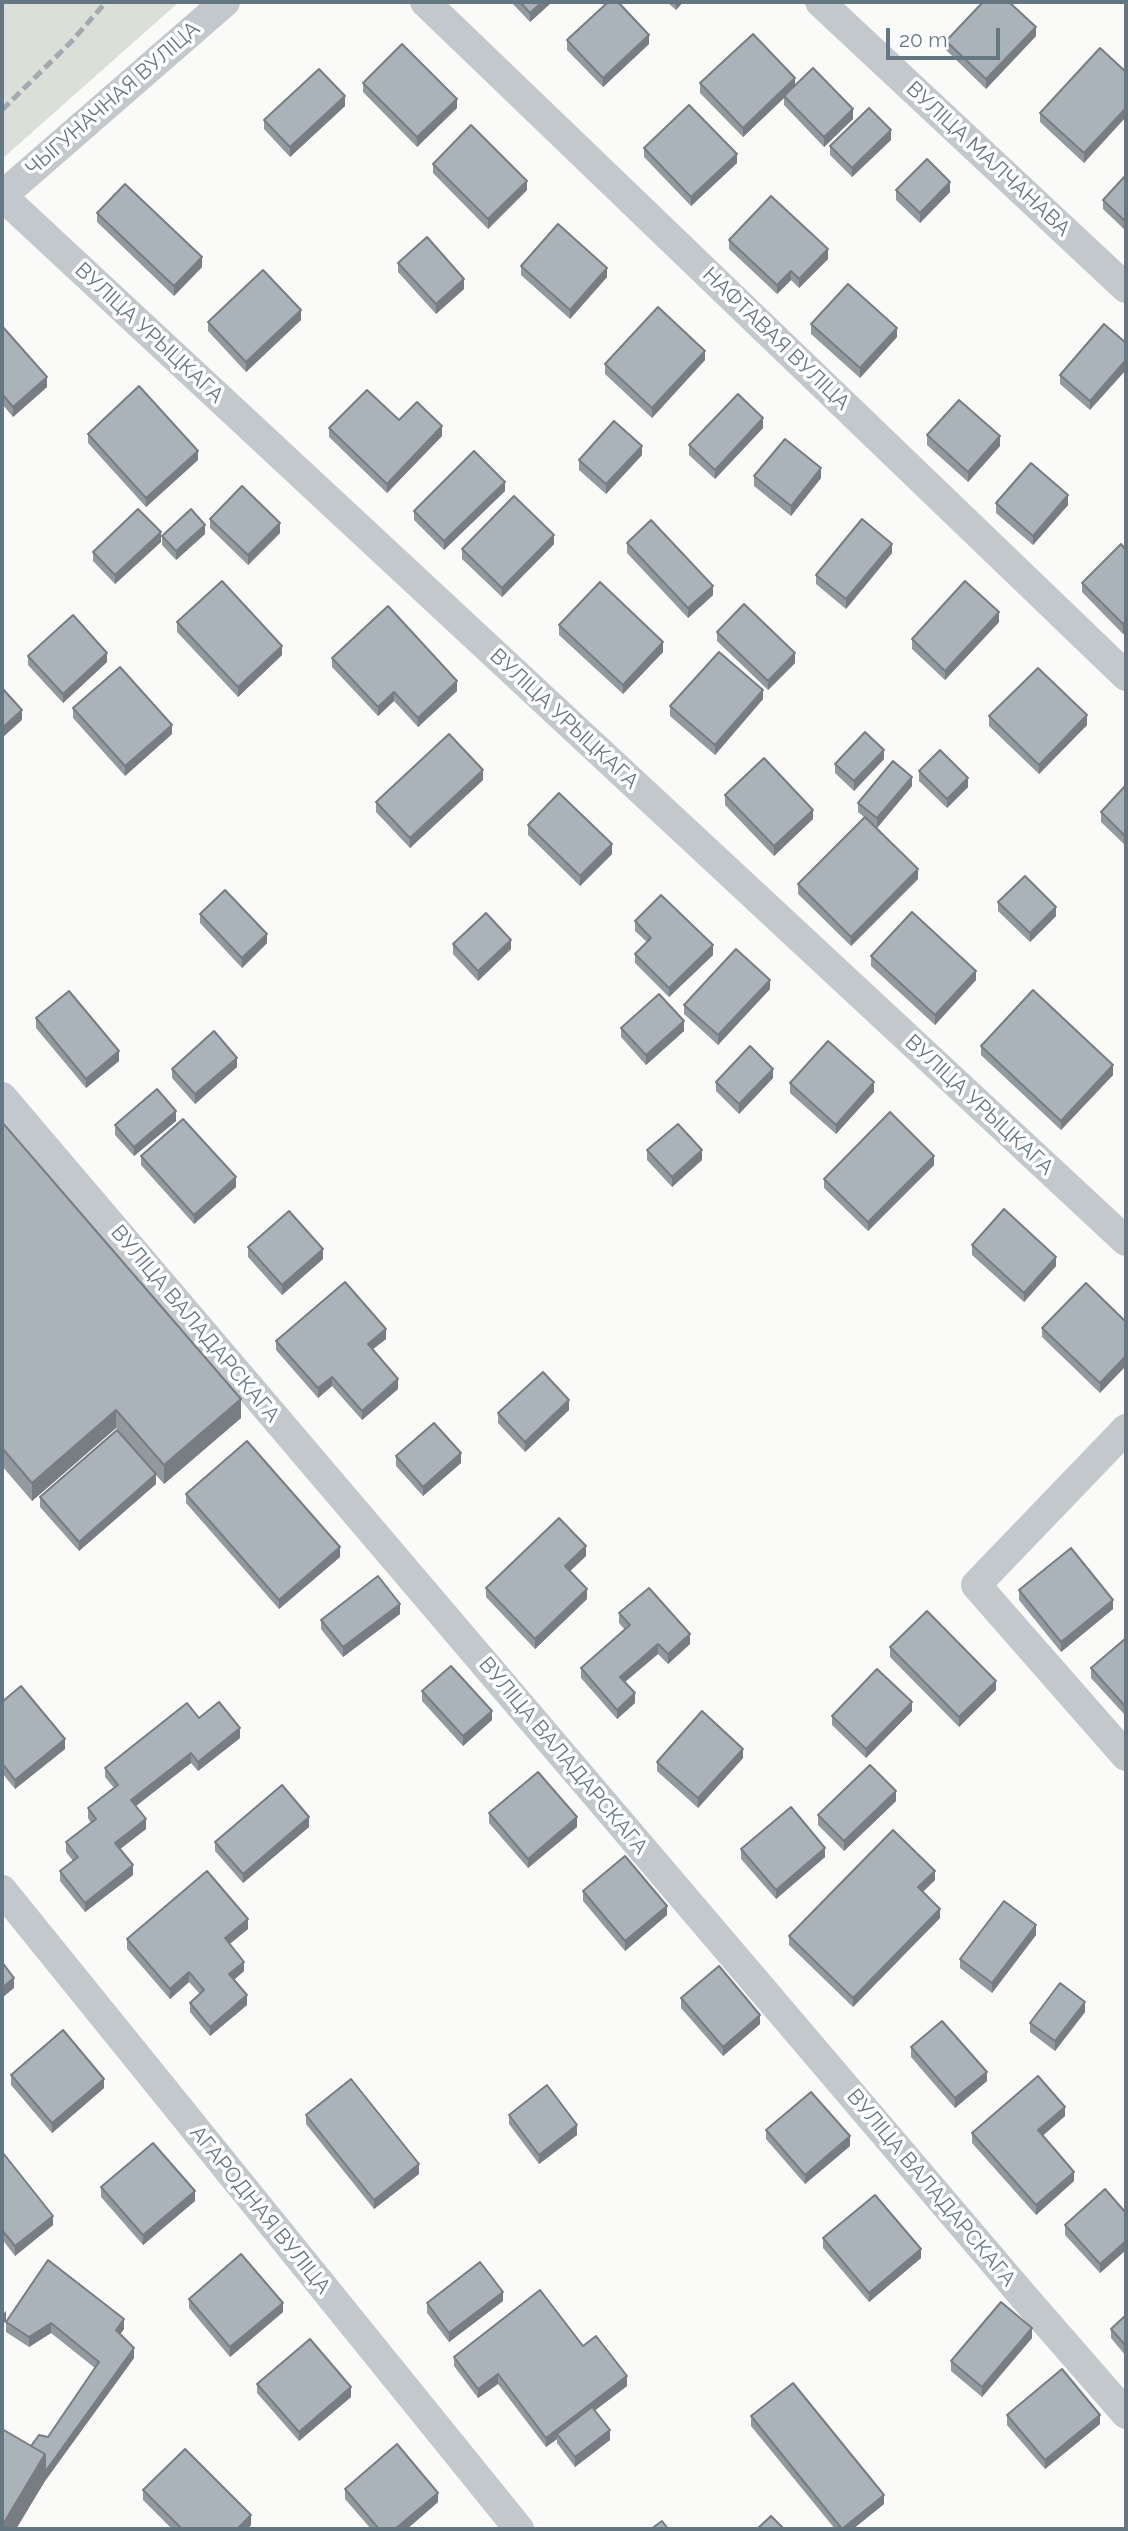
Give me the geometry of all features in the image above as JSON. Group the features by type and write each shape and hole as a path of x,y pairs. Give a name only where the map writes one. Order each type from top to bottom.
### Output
{"street":[{"name":"ЧЫГУНАЧНАЯ ВУЛІЦА","path":"2,196 225,2"},
{"name":"НАФТАВАЯ ВУЛІЦА","path":"425,2 1126,676"},
{"name":"ВУЛІЦА МАЛЧАНАВА","path":"820,2 1126,289"},
{"name":"ВУЛІЦА УРЫЦКАГА","path":"2,196 1126,1241"},
{"name":"ВУЛІЦА ВАЛАДАРСКАГА","path":"2,1097 1126,2414"},
{"path":"1126,1429 976,1586 1126,1756"},
{"name":"АГАРОДНАЯ ВУЛІЦА","path":"2,1890 519,2529"}],"shaded area":[{"path":"2,2 179,2 2,159"}],"building":[{"path":"520,2 542,2 530,13"},
{"path":"608,2 618,2 649,35 603,78 567,40"},
{"path":"983,2 1009,2 1036,27 986,79 946,41"},
{"path":"753,34 795,78 743,128 700,83"},
{"path":"402,44 457,99 417,137 363,83"},
{"path":"1100,48 1126,72 1126,108 1084,153 1040,113"},
{"path":"813,68 853,109 824,137 784,96"},
{"path":"319,69 345,96 290,147 264,120"},
{"path":"689,105 737,154 691,197 644,148"},
{"path":"869,108 891,130 852,168 830,146"},
{"path":"471,125 527,181 488,219 433,164"},
{"path":"927,159 950,182 920,213 896,190"},
{"path":"1126,175 1126,222 1103,200"},
{"path":"125,184 202,257 174,286 97,213"},
{"path":"771,196 828,249 799,279 791,271 777,285 729,240"},
{"path":"558,224 607,268 570,310 521,266"},
{"path":"427,237 464,279 436,304 398,263"},
{"path":"263,270 301,310 246,362 208,322"},
{"path":"848,284 897,328 860,368 811,324"},
{"path":"658,307 705,351 652,408 605,364"},
{"path":"1104,324 1126,343 1126,360 1090,401 1060,375"},
{"path":"2,326 47,377 13,407 2,394"},
{"path":"139,386 198,451 146,498 88,434"},
{"path":"367,390 399,420 417,402 442,426 387,484 329,428"},
{"path":"738,394 763,418 715,470 689,445"},
{"path":"959,400 1000,436 968,472 927,435"},
{"path":"614,421 642,446 606,484 579,460"},
{"path":"785,439 821,468 791,506 754,476"},
{"path":"474,451 505,482 444,541 414,511"},
{"path":"1031,463 1068,495 1033,536 996,503"},
{"path":"242,486 280,523 248,555 210,519"},
{"path":"514,496 554,535 502,588 462,549"},
{"path":"138,509 161,532 115,575 93,552"},
{"path":"191,509 205,525 176,551 162,536"},
{"path":"862,519 892,544 846,599 816,575"},
{"path":"651,520 713,586 688,608 627,543"},
{"path":"1121,544 1126,550 1126,621 1123,624 1082,583"},
{"path":"222,581 282,646 238,687 177,622"},
{"path":"965,581 999,612 945,671 912,639"},
{"path":"600,582 663,642 623,685 559,625"},
{"path":"744,604 795,653 768,681 717,632"},
{"path":"388,606 457,681 418,718 394,692 378,707 332,658"},
{"path":"73,615 107,653 63,694 28,656"},
{"path":"719,652 763,690 715,745 670,706"},
{"path":"120,667 172,725 125,766 73,708"},
{"path":"1038,668 1087,715 1039,765 989,716"},
{"path":"2,688 22,710 2,728"},
{"path":"865,732 884,750 854,781 835,764"},
{"path":"449,734 483,770 410,838 376,802"},
{"path":"940,750 968,778 947,799 919,771"},
{"path":"764,758 813,810 774,846 725,795"},
{"path":"893,761 912,777 877,818 858,803"},
{"path":"1126,785 1126,837 1101,812"},
{"path":"559,793 612,844 580,876 528,825"},
{"path":"865,817 918,869 851,937 798,884"},
{"path":"1025,876 1056,907 1030,933 998,902"},
{"path":"225,890 267,934 242,958 200,914"},
{"path":"661,895 713,945 669,988 635,954 651,938 635,921"},
{"path":"912,912 976,971 935,1015 871,956"},
{"path":"486,913 511,940 478,971 453,944"},
{"path":"736,949 770,980 718,1035 684,1005"},
{"path":"1033,990 1113,1065 1061,1121 981,1046"},
{"path":"69,991 119,1051 86,1079 36,1018"},
{"path":"659,994 684,1021 646,1055 621,1028"},
{"path":"214,1031 237,1058 195,1094 172,1069"},
{"path":"828,1041 874,1082 836,1125 790,1083"},
{"path":"750,1046 773,1069 739,1104 716,1082"},
{"path":"157,1089 176,1111 134,1147 115,1125"},
{"path":"890,1112 934,1156 868,1222 824,1179"},
{"path":"183,1119 236,1177 194,1215 141,1156"},
{"path":"2,1122 241,1399 164,1465 116,1410 32,1483 2,1448"},
{"path":"678,1124 702,1150 672,1177 647,1150"},
{"path":"1004,1209 1056,1257 1024,1293 972,1245"},
{"path":"289,1211 323,1249 282,1285 248,1247"},
{"path":"345,1282 386,1329 368,1344 398,1379 362,1411 332,1377 318,1388 276,1341"},
{"path":"1086,1283 1126,1322 1126,1356 1100,1383 1042,1328"},
{"path":"543,1372 569,1400 525,1442 498,1413"},
{"path":"434,1423 461,1453 423,1487 396,1456"},
{"path":"117,1430 156,1474 79,1542 40,1497"},
{"path":"247,1441 340,1547 279,1600 186,1494"},
{"path":"559,1518 586,1546 565,1566 587,1589 535,1639 486,1588"},
{"path":"1071,1548 1113,1600 1061,1642 1019,1590"},
{"path":"378,1576 400,1604 343,1647 321,1620"},
{"path":"649,1588 690,1634 668,1654 658,1644 620,1677 635,1693 617,1710 581,1668 630,1625 619,1613"},
{"path":"927,1611 996,1681 959,1717 890,1647"},
{"path":"1126,1638 1126,1703 1124,1705 1091,1668"},
{"path":"451,1666 492,1711 463,1736 422,1691"},
{"path":"877,1669 912,1702 866,1749 832,1716"},
{"path":"21,1686 65,1739 15,1780 2,1763 2,1702"},
{"path":"219,1702 240,1728 198,1762 191,1753 131,1800 146,1819 115,1843 133,1865 85,1903 60,1871 78,1857 66,1842 96,1819 88,1808 118,1785 105,1768 187,1703 199,1718"},
{"path":"702,1711 743,1749 698,1798 657,1762"},
{"path":"870,1765 896,1791 844,1841 818,1815"},
{"path":"538,1772 577,1817 528,1859 489,1813"},
{"path":"282,1785 309,1817 243,1874 215,1842"},
{"path":"791,1807 825,1848 776,1890 741,1849"},
{"path":"893,1830 935,1871 918,1887 940,1909 853,1998 789,1936"},
{"path":"625,1856 667,1906 625,1941 583,1891"},
{"path":"207,1871 248,1919 225,1938 244,1962 229,1974 247,1995 210,2027 190,2003 204,1990 189,1972 170,1989 127,1939"},
{"path":"1004,1901 1036,1925 992,1983 960,1959"},
{"path":"2,1962 14,1978 2,1988"},
{"path":"719,1966 760,2015 723,2047 681,1998"},
{"path":"1060,1983 1085,2002 1055,2041 1030,2023"},
{"path":"942,2021 987,2072 955,2098 911,2047"},
{"path":"63,2030 104,2079 52,2123 11,2075"},
{"path":"1038,2076 1065,2107 1038,2130 1074,2172 1036,2205 972,2133"},
{"path":"351,2079 419,2164 374,2200 306,2115"},
{"path":"547,2085 577,2125 539,2155 509,2115"},
{"path":"811,2092 850,2136 805,2175 766,2130"},
{"path":"153,2143 195,2191 143,2235 101,2187"},
{"path":"3,2153 53,2216 15,2246 2,2230"},
{"path":"1105,2189 1126,2213 1126,2241 1100,2264 1065,2225"},
{"path":"875,2195 921,2249 869,2293 823,2238"},
{"path":"241,2254 283,2303 230,2347 189,2299"},
{"path":"48,2260 124,2319 116,2330 134,2348 45,2472 45,2454 31,2446 39,2435 48,2437 99,2362 51,2323 29,2337 6,2322"},
{"path":"480,2262 503,2292 449,2333 427,2303"},
{"path":"540,2290 583,2346 596,2336 627,2376 546,2438 498,2374 478,2389 454,2357"},
{"path":"1001,2302 1032,2328 982,2387 951,2361"},
{"path":"1126,2315 1126,2346 1111,2329"},
{"path":"310,2339 351,2387 299,2432 257,2384"},
{"path":"1062,2369 1100,2415 1045,2460 1007,2415"},
{"path":"793,2383 884,2495 842,2529 751,2416"},
{"path":"592,2407 610,2430 575,2457 557,2434"},
{"path":"2,2429 45,2454 2,2526"},
{"path":"397,2444 438,2493 395,2529 379,2529 345,2489"},
{"path":"185,2449 251,2515 237,2529 182,2529 143,2490"},
{"path":"771,2516 784,2529 757,2529"},
{"path":"662,2521 668,2529 651,2529"}],"railway":[{"path":"2,110 71,42 106,2"}]}
